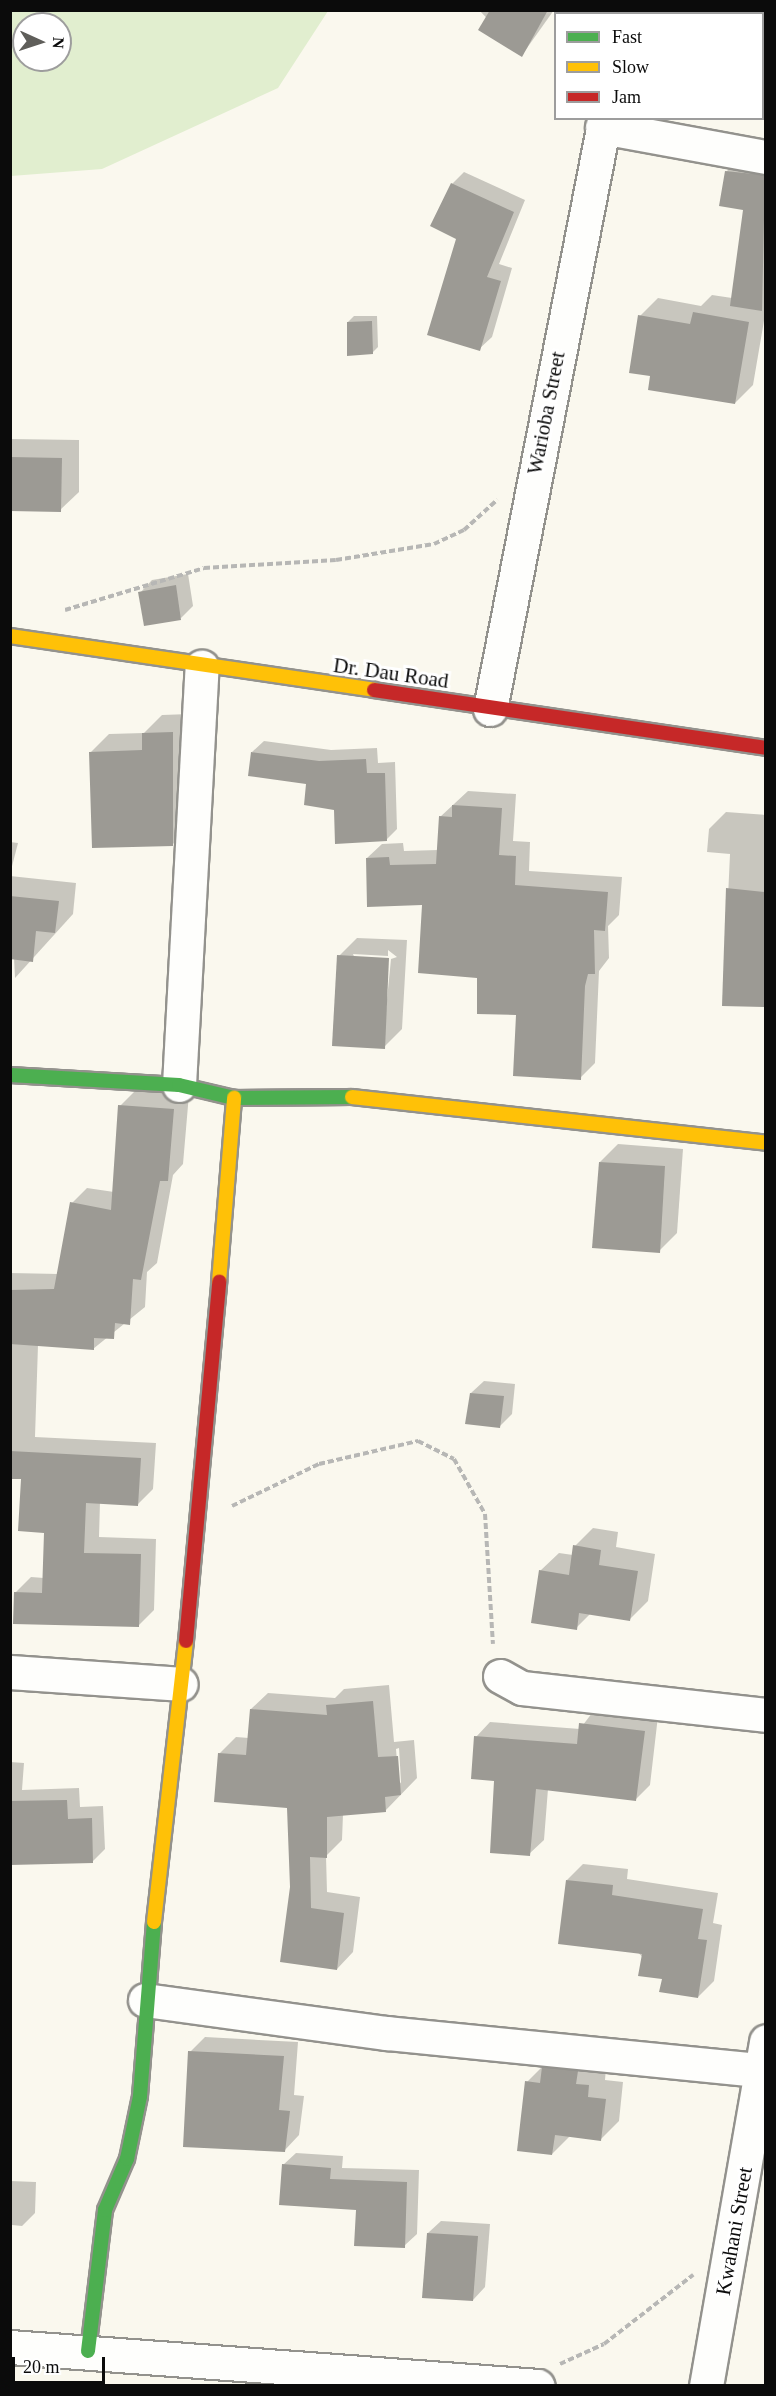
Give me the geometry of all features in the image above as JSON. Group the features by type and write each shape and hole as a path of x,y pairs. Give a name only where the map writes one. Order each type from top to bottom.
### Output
{"street":[{"path":"604,123 765,157"},
{"name":"Warioba Street","path":"490,709 604,123"},
{"name":"Dr. Dau Road","path":"10,636 202,667 765,748"},
{"path":"179,1085 202,667"},
{"path":"10,1076 179,1085 234,1098 347,1096 765,1143"},
{"path":"88,2351 105,2210 127,2159 140,2096 145,2000 200,1519 234,1098"},
{"path":"10,1672 181,1684"},
{"path":"500,1676 522,1688 765,1715"},
{"path":"145,2000 387,2033 762,2056"},
{"name":"Kwahani Street","path":"706,2385 745,2224 762,2056"},
{"path":"10,2347 533,2384"}],"path":[{"path":"54,613 204,568 336,560 434,544 464,530 536,471"},
{"path":"200,1519 319,1464 352,1456 418,1441 454,1459 484,1514 492,1568 491,1634 500,1676"},
{"path":"533,2384 604,2344 745,2224"}],"green space":[{"path":"11,10 328,10 278,88 102,169 11,176"}],"building":[{"path":"490,10 548,10 522,57 478,30"},
{"path":"725,171 765,175 762,311 730,306 743,210 719,206"},
{"path":"451,183 514,212 487,277 501,281 480,351 427,335 456,239 430,226"},
{"path":"693,312 749,322 735,404 648,390 650,376 629,373 638,315 690,324"},
{"path":"372,321 373,354 347,356 347,322"},
{"path":"10,457 62,458 61,512 10,511"},
{"path":"176,585 181,620 144,626 138,592"},
{"path":"173,732 173,846 92,848 89,752 142,750 142,733"},
{"path":"251,752 319,761 366,759 367,773 385,773 387,841 335,844 334,810 304,805 306,784 248,776"},
{"path":"452,805 502,808 499,855 516,856 515,885 608,892 605,931 594,930 595,974 588,974 585,986 581,1080 513,1076 516,1015 477,1014 477,978 418,973 422,905 367,907 366,858 389,857 390,865 436,864 439,816 452,817"},
{"path":"726,888 765,892 765,1007 722,1006"},
{"path":"10,896 59,901 55,933 36,931 33,962 10,959"},
{"path":"337,955 389,958 385,1049 332,1046"},
{"path":"118,1105 174,1109 168,1181 160,1181 141,1280 133,1279 130,1325 115,1323 114,1339 94,1338 94,1350 10,1344 10,1290 54,1289 70,1202 111,1210"},
{"path":"599,1162 665,1166 660,1253 592,1248"},
{"path":"470,1393 504,1396 500,1428 465,1424"},
{"path":"10,1451 141,1458 138,1506 86,1503 84,1553 141,1554 139,1627 13,1624 14,1592 42,1593 44,1533 18,1531 21,1479 10,1479"},
{"path":"573,1545 601,1550 599,1565 638,1571 630,1621 579,1613 577,1630 531,1623 539,1570 569,1575"},
{"path":"373,1701 378,1757 398,1756 401,1795 385,1797 386,1812 327,1817 327,1858 310,1857 311,1908 344,1913 337,1970 280,1962 290,1887 287,1808 214,1802 218,1753 246,1755 250,1709 327,1715 326,1705"},
{"path":"579,1723 645,1731 636,1801 536,1789 530,1856 490,1853 494,1781 471,1779 474,1736 577,1744"},
{"path":"67,1800 68,1819 92,1818 93,1863 10,1865 10,1801"},
{"path":"566,1880 613,1885 612,1895 703,1909 698,1939 707,1940 698,1998 659,1992 662,1979 638,1976 642,1954 558,1944"},
{"path":"188,2051 284,2056 279,2110 290,2111 285,2152 183,2147"},
{"path":"542,2067 578,2071 576,2084 589,2085 588,2097 606,2099 601,2141 555,2135 552,2155 517,2151 525,2081 540,2083"},
{"path":"282,2164 331,2168 330,2179 407,2182 405,2248 354,2246 356,2210 279,2205"},
{"path":"427,2233 478,2236 473,2301 422,2298"}],"traffic: fast":[{"path":"10,1075 179,1085 234,1098 352,1097"},
{"path":"88,2351 105,2210 127,2159 140,2096 154,1922"}],"traffic: slow":[{"path":"10,636 374,690"},
{"path":"352,1097 766,1143"},
{"path":"219,1282 234,1098"},
{"path":"154,1922 186,1641"}],"traffic: jam":[{"path":"374,690 766,748"},
{"path":"186,1641 219,1282"}]}
